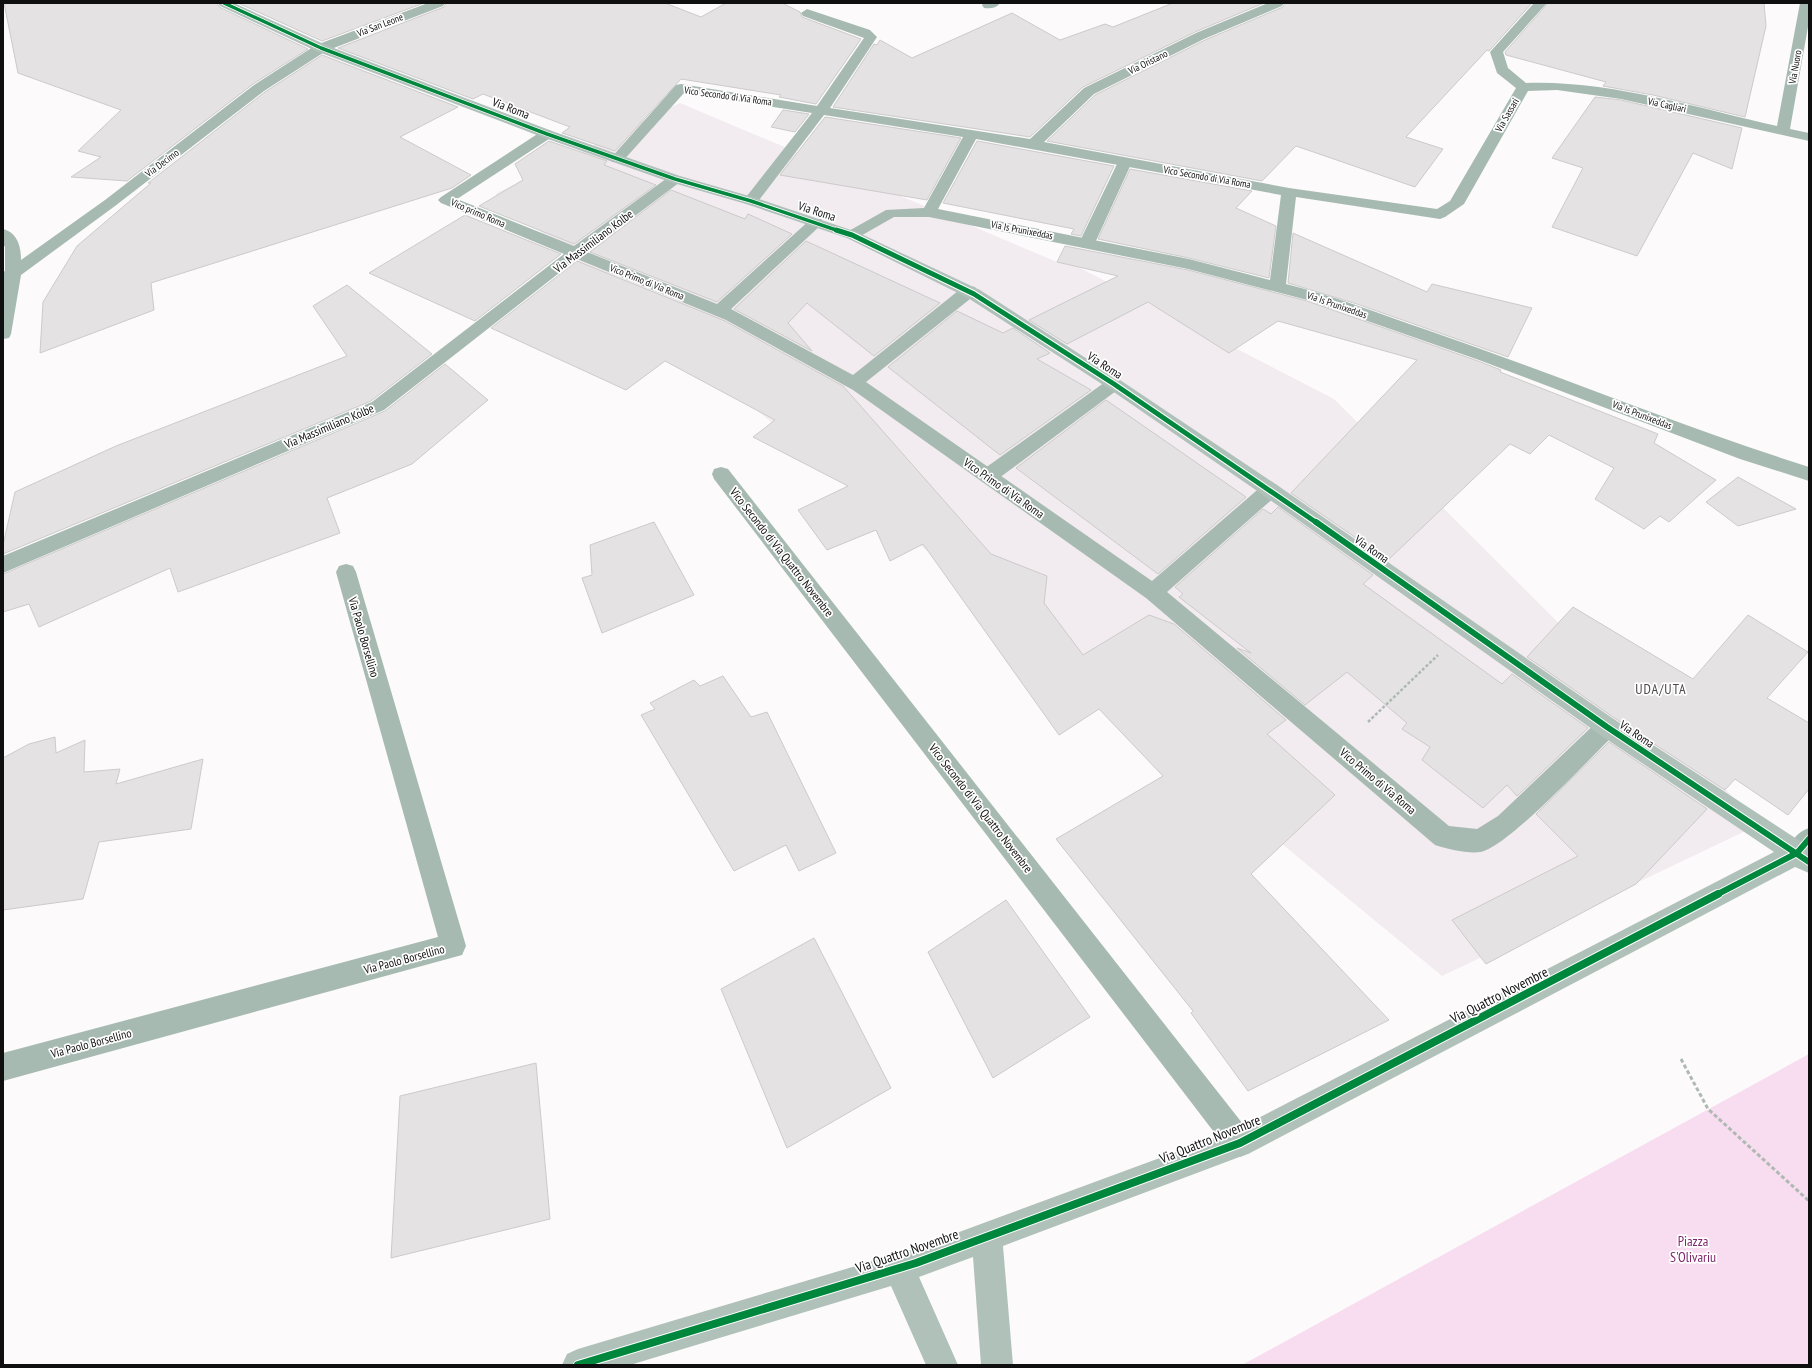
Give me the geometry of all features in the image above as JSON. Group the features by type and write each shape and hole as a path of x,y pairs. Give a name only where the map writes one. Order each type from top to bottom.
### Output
{"street":[{"name":"Via Roma","path":"224,3 321,48 547,134 675,180 816,222 852,235 969,291 1114,384 1270,490 1607,727 1805,851"},
{"name":"Via San Leone","path":"321,48 439,3"},
{"name":"Via Oristano","path":"1033,144 1089,91 1200,36 1278,3"},
{"name":"Via Sassari","path":"1440,214 1456,204 1523,87 1502,70 1496,52 1541,3"},
{"name":"Via Nuoro","path":"1783,131 1806,3"},
{"path":"751,202 820,110 871,37 866,33 807,13"},
{"name":"Via Decimo","path":"8,276 110,203 259,88 321,48"},
{"name":"Via Cagliari","path":"1523,87 1557,86 1621,95 1809,137"},
{"name":"Vico Secondo di Via Roma","path":"617,158 680,88 1033,144 1289,192 1440,214"},
{"name":"Vico primo Roma","path":"547,134 446,200 575,253"},
{"path":"929,212 971,135"},
{"path":"1087,243 1125,162"},
{"name":"Via Massimiliano Kolbe","path":"3,565 181,488 378,406 575,253 675,180"},
{"path":"1277,286 1289,192"},
{"name":"Via Is Prunixeddas","path":"852,235 891,213 929,212 1190,264 1313,296 1485,356 1747,454 1809,474"},
{"path":"719,311 816,222"},
{"path":"3,234 13,246 8,276 3,334"},
{"name":"Vico Primo di Via Roma","path":"575,253 732,316 854,384 1153,592 1444,837 1480,842 1506,824 1607,727"},
{"path":"854,384 969,291"},
{"path":"988,476 1114,384"},
{"name":"Vico Secondo di Via Quattro Novembre","path":"721,474 1240,1142"},
{"path":"1153,592 1270,490"},
{"name":"Via Paolo Borsellino","path":"3,1067 453,946 346,572"},
{"name":"Via Quattro Novembre","path":"578,1365 900,1268 1240,1142 1805,851"},
{"path":"987,1237 997,1365"},
{"path":"900,1268 942,1365"}],"path":[{"path":"1340,750 1466,628"},
{"path":"1681,1059 1708,1109 1809,1201"}],"shaded area":[{"path":"680,103 1057,262 1078,267 1334,399 1760,824 1442,976 495,194"}],"green space":[{"name":"Piazza S'Olivariu","path":"1809,1054 1809,1365 1242,1365"}],"building":[{"path":"4,3 217,3 219,7 308,49 253,84 127,181 71,177 101,157 78,151 121,110 18,73"},
{"path":"238,3 424,3 322,41"},
{"path":"446,3 665,3 701,17 726,3 782,3 800,12 802,17 861,39 816,104 779,97 781,95 681,79 615,151 562,133 570,127 483,94 473,99 338,48 444,7"},
{"path":"1173,3 1264,3 1195,32 1083,87 1030,137 833,107 874,44 877,45 880,40 912,58 1012,13 1060,40 1105,24 1113,27"},
{"path":"1285,3 1532,3 1489,51 1487,50 1406,137 1443,149 1415,187 1296,146 1262,181 1047,141 1095,95 1205,40 1283,7"},
{"path":"1548,3 1764,3 1766,26 1745,117 1653,95 1603,86 1606,82 1506,55 1505,52"},
{"path":"322,55 458,107 400,137 471,175 452,188 151,283 154,310 40,353 43,302 77,246 151,183 148,183 265,92"},
{"path":"1595,97 1621,100 1742,128 1732,169 1693,153 1637,256 1552,227 1583,168 1552,158"},
{"path":"783,110 809,114 795,132 771,127"},
{"path":"825,117 961,138 927,200 780,175"},
{"path":"549,141 607,161 604,165 656,185 574,244 479,206 523,180 515,164"},
{"path":"977,141 1114,166 1081,236 1071,234 1074,229 943,203"},
{"path":"1130,169 1252,191 1236,208 1276,226 1269,278 1189,258 1098,239"},
{"path":"671,190 745,219 748,214 792,234 717,302 590,252"},
{"path":"465,215 561,254 475,321 369,273"},
{"path":"1293,233 1427,292 1432,284 1532,308 1508,357 1357,304 1288,283"},
{"path":"806,241 940,303 874,356 807,303 788,323 812,351 734,309"},
{"path":"1065,246 1188,270 1307,301 1478,361 1501,370 1500,372 1658,434 1654,443 1716,480 1669,522 1660,516 1644,529 1595,499 1614,468 1549,435 1530,454 1510,444 1388,560 1291,493 1417,360 1278,321 1229,353 1148,302 1067,344 1029,320 1118,276 1057,262"},
{"path":"577,261 725,321 843,386 991,554 1047,576 1044,603 1083,655 1149,615 1174,624 1286,720 1267,734 1335,795 1251,874 1389,1020 1248,1091 1191,1013 1193,1011 1056,839 1163,776 1099,709 1059,735 923,544 890,561 876,530 827,550 798,510 848,486 753,437 775,420 665,361 626,390 491,328"},
{"path":"347,285 432,354 371,401 3,554 3,545 15,492 116,446 347,356 313,306"},
{"path":"957,311 1003,333 1013,328 1050,353 1037,359 1091,390 1000,455 888,367"},
{"path":"445,364 488,400 412,464 327,498 340,533 178,592 170,568 39,627 29,604 3,612 3,574 385,411"},
{"path":"1106,400 1246,497 1158,574 1016,468"},
{"path":"1738,477 1796,509 1738,526 1706,502"},
{"path":"1278,507 1373,575 1363,584 1502,684 1512,674 1588,728 1517,796 1507,785 1483,808 1422,760 1430,747 1402,729 1407,723 1347,672 1305,705 1237,648 1251,653 1179,597 1183,594 1175,587 1263,509 1271,514"},
{"path":"654,522 694,595 602,633 582,578 592,575 590,545"},
{"path":"1573,607 1693,679 1748,615 1808,652 1767,698 1809,723 1809,789 1788,815 1735,779 1725,790 1616,719 1527,657"},
{"path":"723,676 751,717 767,712 836,853 799,871 786,845 734,871 641,715 655,709 650,703 694,680 700,686"},
{"path":"55,737 56,753 85,740 84,772 120,769 116,784 203,759 191,829 99,842 83,899 3,910 3,758 29,744"},
{"path":"1609,742 1707,809 1636,884 1486,964 1452,920 1578,856 1536,814"},
{"path":"1006,900 1090,1017 993,1078 928,952"},
{"path":"814,938 891,1088 787,1148 721,989"},
{"path":"536,1063 550,1219 391,1258 400,1096"}],"cycle path":[{"path":"224,3 321,48 547,134 675,179 751,201 852,235 974,294 1114,384 1270,490 1607,727 1809,862"},
{"path":"578,1365 916,1263 1240,1143 1797,853 1809,839"}],"district":[{"name":"UDA/UTA","path":"1661,689"}]}
